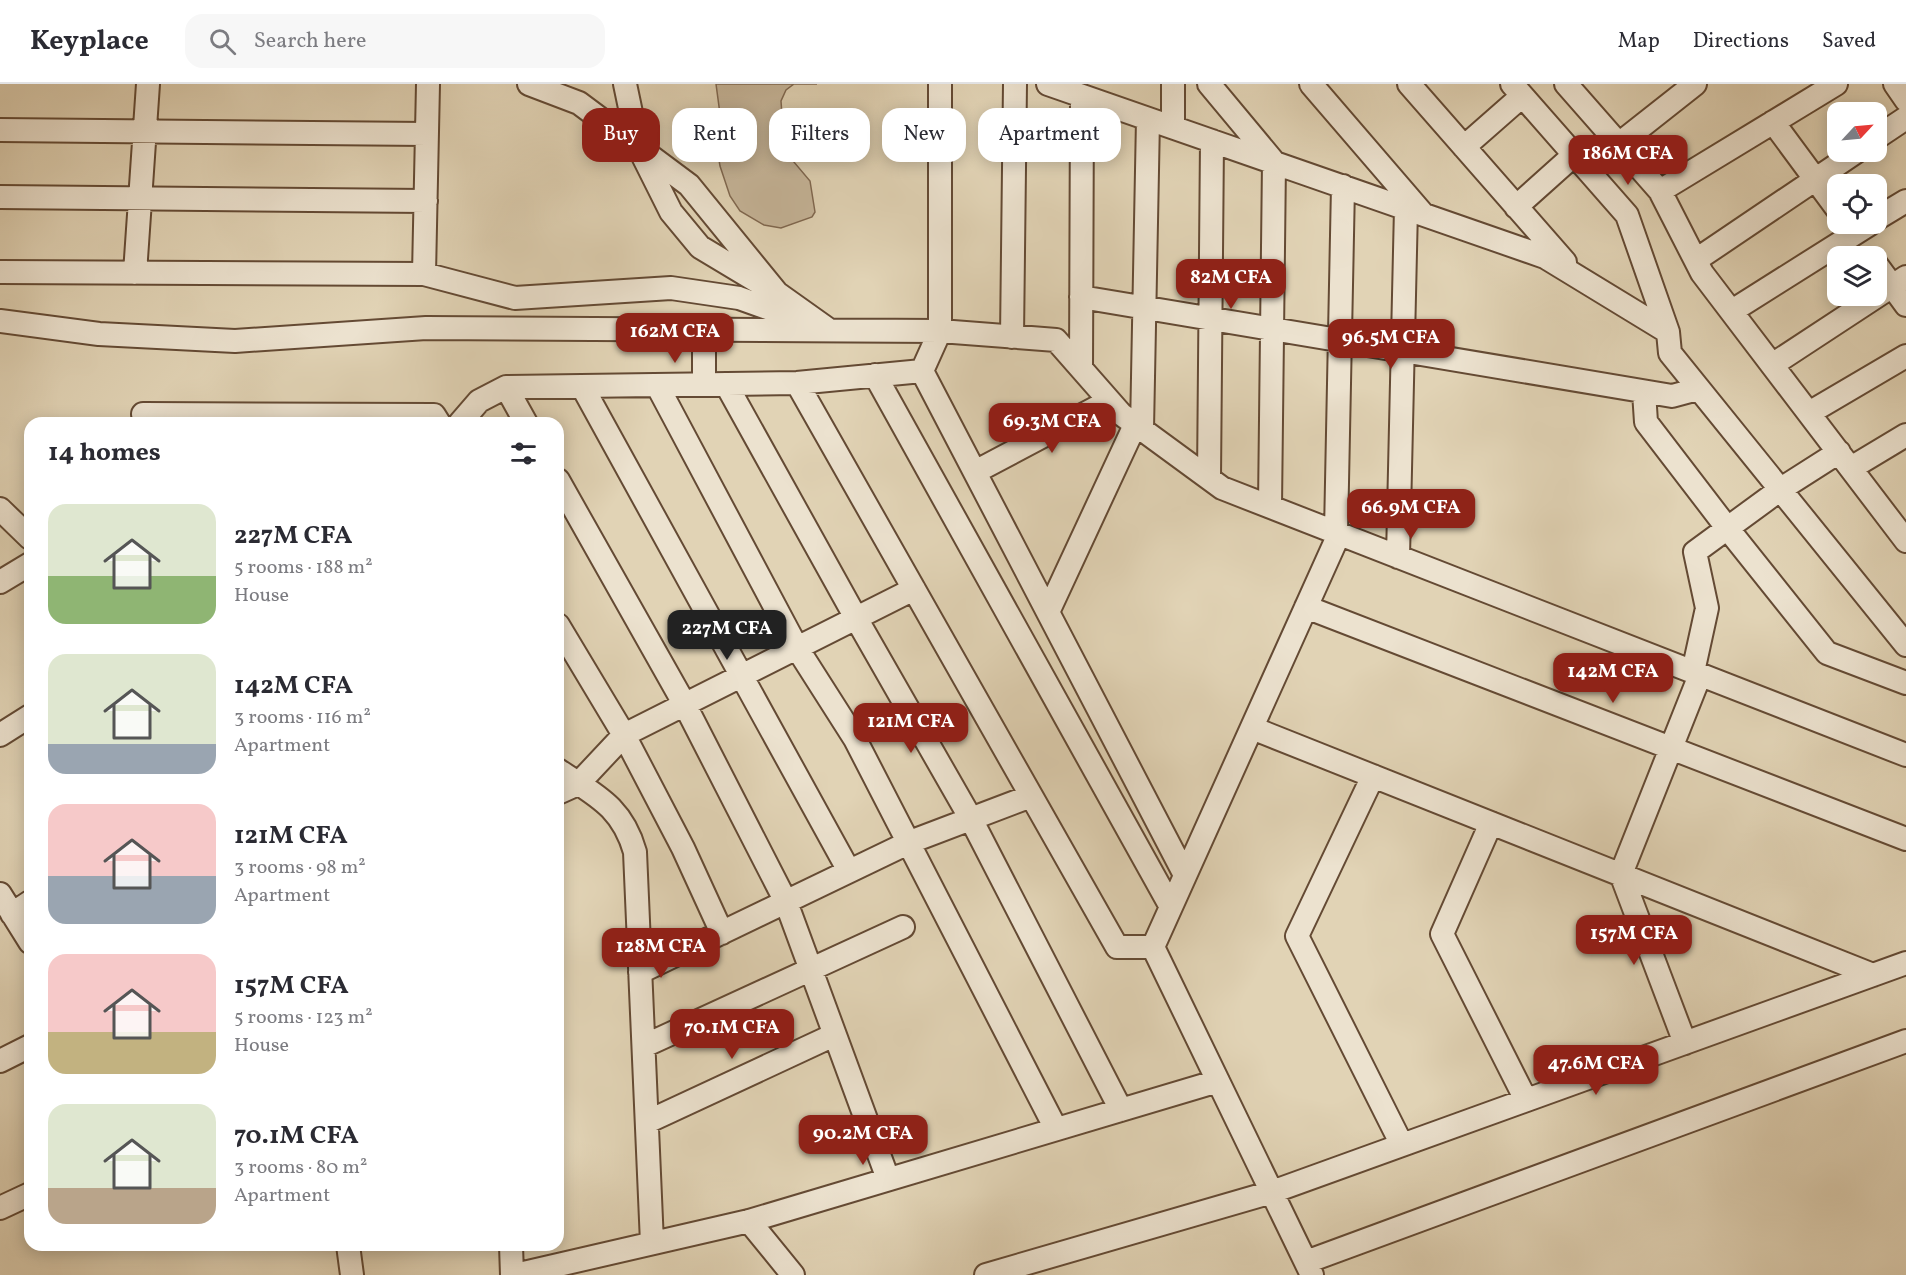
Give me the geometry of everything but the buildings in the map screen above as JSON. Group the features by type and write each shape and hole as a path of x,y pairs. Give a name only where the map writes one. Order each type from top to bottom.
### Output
{"street":[{"path":"135,273 148,84"},
{"path":"424,274 428,84"},
{"path":"529,84 585,108"},
{"path":"625,84 630,108"},
{"path":"922,371 940,331 940,84"},
{"path":"1012,337 1015,84"},
{"path":"1048,84 1095,94 1148,119 1545,257 1668,332"},
{"path":"1173,84 1173,127"},
{"path":"1209,84 1274,162 1270,507"},
{"path":"1311,84 1414,211 1402,351 1398,556"},
{"path":"1409,84 1578,277"},
{"path":"1619,144 1695,84"},
{"path":"1660,191 1773,122 1806,91 1836,84"},
{"path":"1895,84 1906,100"},
{"path":"1577,88 1619,144 1660,191 1702,273 1845,460 1902,526"},
{"path":"1464,147 1517,90 1627,215 1668,332 1670,353 1906,645"},
{"path":"1080,368 1081,297 1095,94"},
{"path":"1887,131 1906,118"},
{"path":"1048,612 1139,427 1148,119"},
{"path":"1773,122 1827,195"},
{"path":"0,130 427,135"},
{"path":"1209,478 1212,141"},
{"path":"1516,207 1574,154"},
{"path":"646,162 671,212 700,247 777,293 829,330"},
{"path":"659,162 689,185 777,293"},
{"path":"1696,260 1841,162"},
{"path":"1153,947 1337,533 1342,186"},
{"path":"0,197 426,201"},
{"path":"1887,212 1906,201"},
{"path":"1732,311 1847,234"},
{"path":"0,272 424,274 515,298 671,288 739,298 829,330"},
{"path":"1772,365 1899,281 1906,305"},
{"path":"1081,297 1644,392 1672,396 1698,388"},
{"path":"0,321 99,334 235,341 426,328 940,331 1056,340 1121,414 1222,488 1906,755"},
{"path":"704,329 704,384"},
{"path":"1809,413 1906,356"},
{"path":"465,417 479,401 506,387 797,383 922,371"},
{"path":"922,371 1185,875"},
{"path":"875,375 1171,908"},
{"path":"797,383 1118,947 1153,947"},
{"path":"726,384 971,819 1121,1110"},
{"path":"657,385 797,648 855,739 1056,1129"},
{"path":"582,386 849,871"},
{"path":"506,387 523,417"},
{"path":"1644,392 1646,422 1827,653 1906,683"},
{"path":"975,472 1109,401"},
{"path":"143,414 434,415 435,417"},
{"path":"1685,1043 1621,874 1671,748 1696,673 1707,608 1695,552 1781,489 1906,435"},
{"path":"564,491 684,705 786,902 888,1179"},
{"path":"0,509 24,532"},
{"path":"0,582 24,568"},
{"path":"652,1243 635,852 630,832 618,814 601,799 568,789 624,735 914,589"},
{"path":"1306,607 1906,838"},
{"path":"564,635 624,735 683,848 722,933"},
{"path":"0,735 24,720"},
{"path":"1252,728 1873,975"},
{"path":"1373,776 1296,936 1402,1145"},
{"path":"640,972 910,842 1032,796"},
{"path":"1491,823 1443,934 1526,1100"},
{"path":"0,894 21,908"},
{"path":"644,1046 903,927"},
{"path":"1153,947 1309,1268 1906,1041"},
{"path":"986,1275 1272,1192 1906,963"},
{"path":"647,1122 834,1035"},
{"path":"0,1061 24,1050"},
{"path":"511,1251 513,1275 749,1221 1218,1081"},
{"path":"0,1208 24,1197"},
{"path":"749,1221 793,1275"},
{"path":"349,1251 352,1275"}],"shaded area":[{"path":"716,84 794,84 786,90 781,101 782,108 769,108 769,162 794,162 810,181 815,212 812,217 781,228 764,225 740,211 730,196 719,162 757,162 757,108 719,108"}]}
